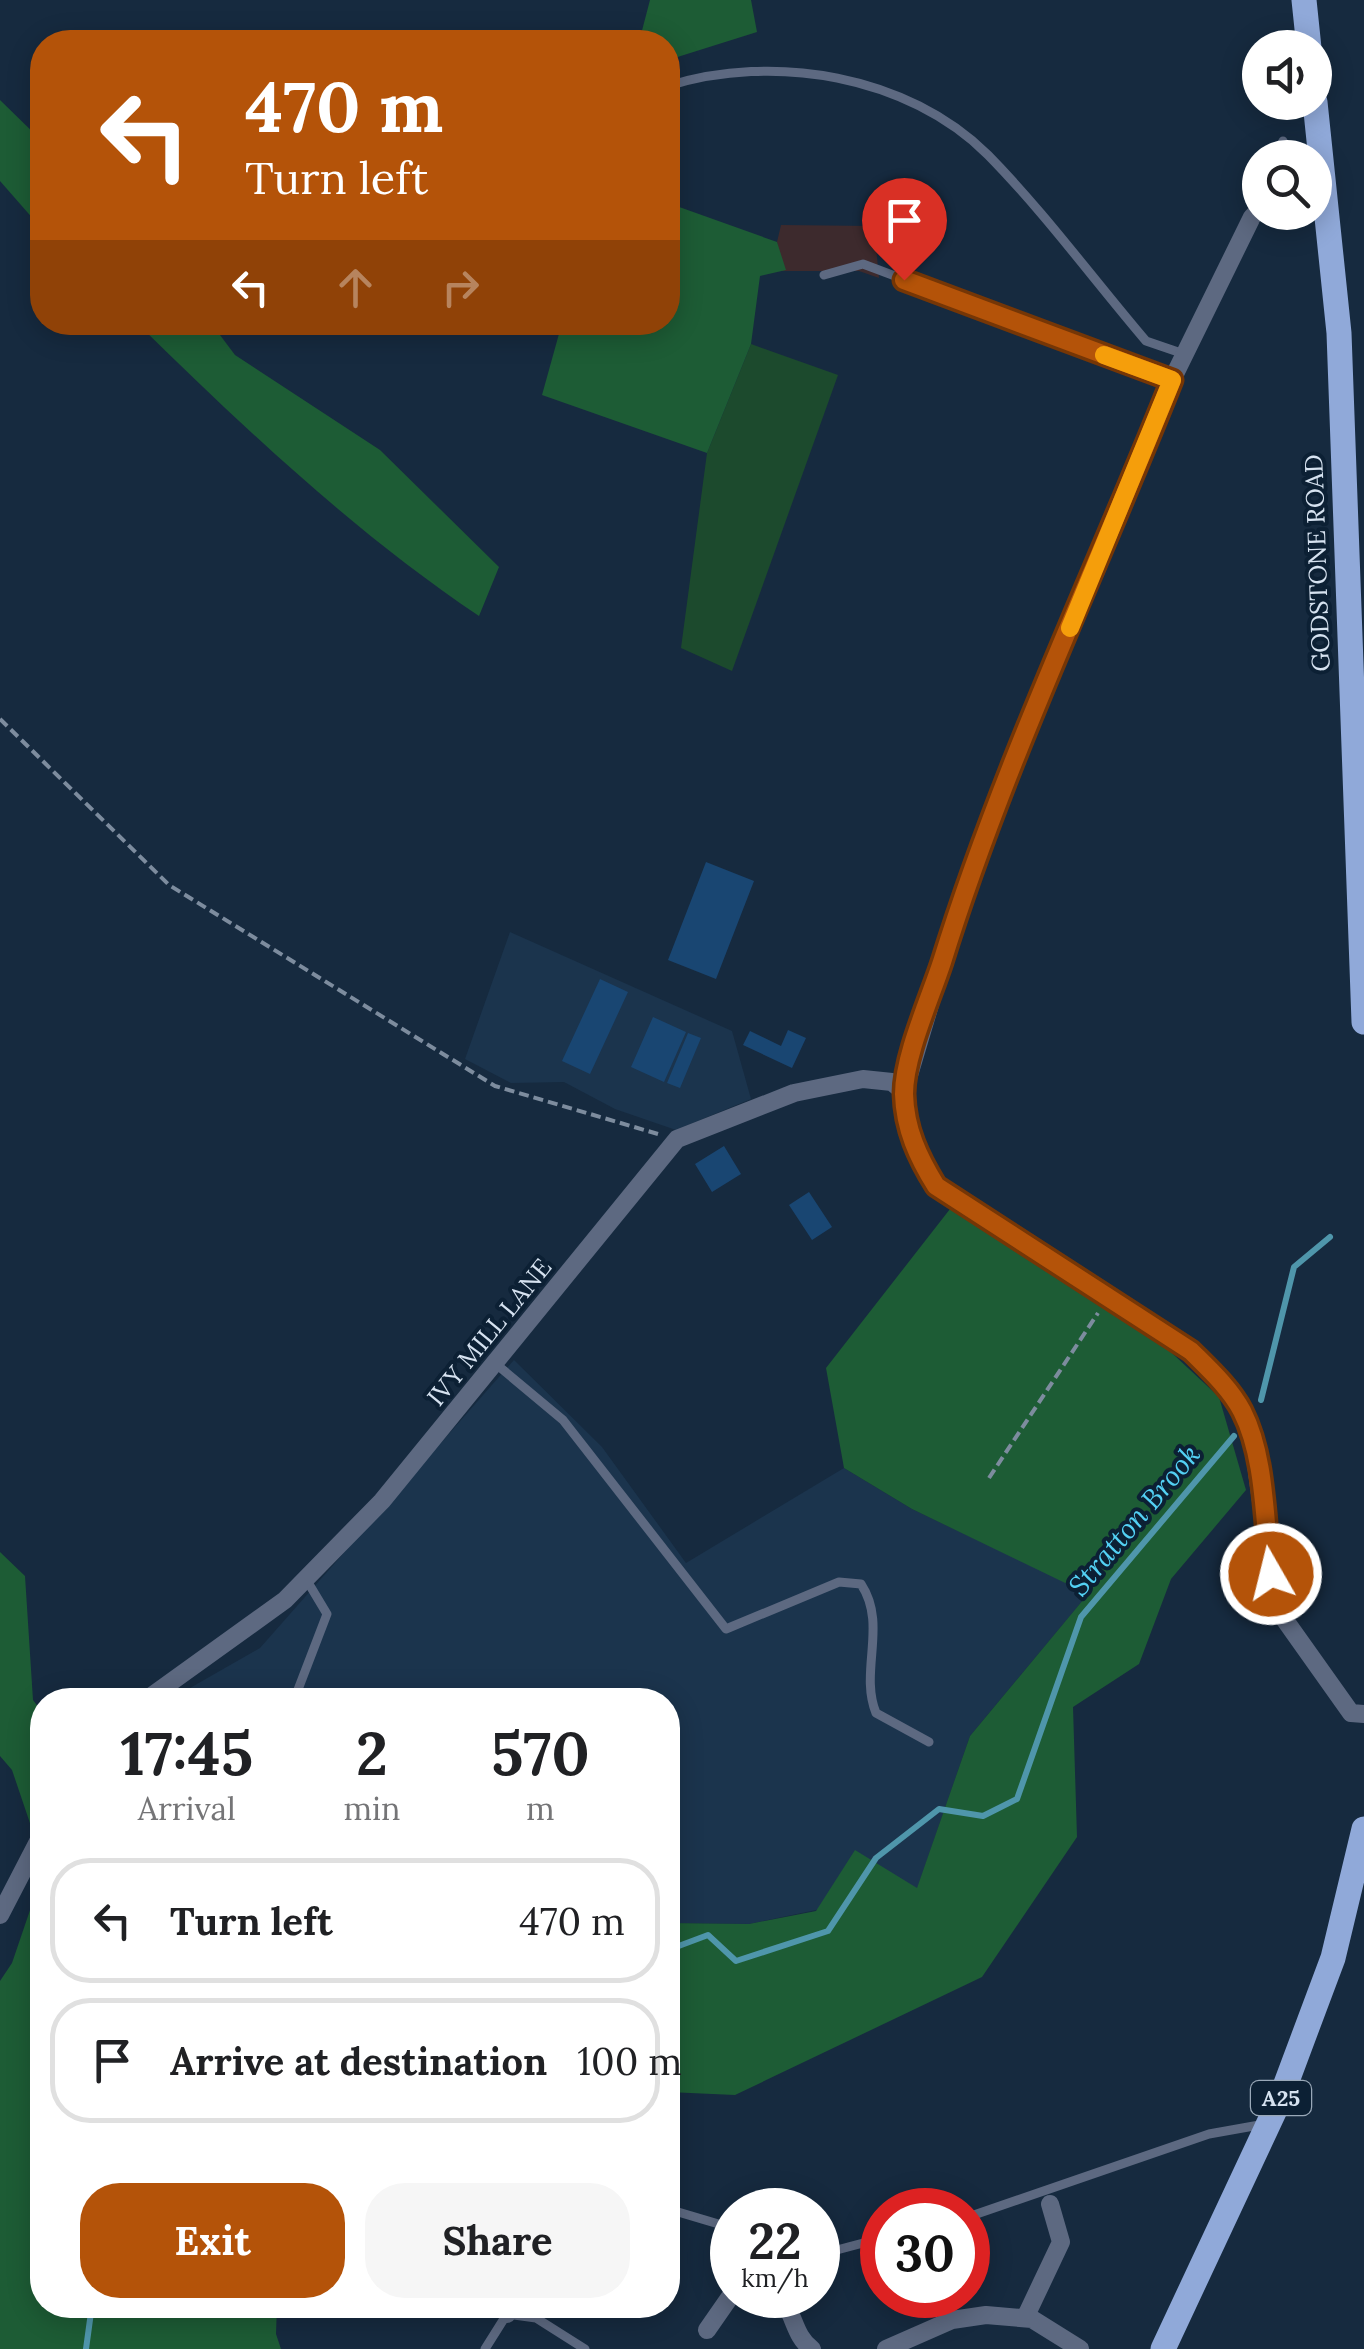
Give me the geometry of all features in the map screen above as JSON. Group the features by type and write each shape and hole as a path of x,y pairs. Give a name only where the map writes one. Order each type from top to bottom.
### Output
{"main road":[{"path":"1304,0 1307,30"},
{"name":"GODSTONE ROAD","path":"1325,230 1339,333 1364,1022"},
{"name":"A25","path":"1164,2349 1269,2124 1333,1958 1364,1833"}],"street":[{"path":"1247,230 1172,380 1098,566 1016,748 954,924 904,1092 914,1150 936,1186 1191,1351 1220,1380 1242,1411 1253,1442 1275,1606 1352,1713 1364,1714"},
{"name":"IVY MILL LANE","path":"164,1688 236,1640 306,1579 382,1501 677,1140 794,1093 863,1080 892,1082 904,1092"},
{"path":"0,1915 30,1857"},
{"path":"1024,2318 1061,2242 1050,2204"},
{"path":"886,2349 952,2320 986,2315 1024,2318 1080,2349"},
{"path":"707,2330 715,2318"},
{"path":"792,2318 802,2342 812,2349"}],"lane":[{"path":"680,84 782,69 861,84 935,115 986,154 1146,341 1184,354"},
{"path":"824,275 863,264 1172,380"},
{"path":"496,1364 573,1432 726,1629 839,1582 861,1584 876,1629 870,1688 876,1712 930,1742"},
{"path":"299,1688 328,1614 306,1579"},
{"path":"990,2209 1209,2134 1269,2124"},
{"path":"680,2213 710,2221"},
{"path":"485,2349 501,2318"},
{"path":"536,2318 585,2349"}],"path":[{"path":"0,720 169,885 344,994 495,1086 677,1140"},
{"path":"989,1478 1110,1298"}],"shaded area":[{"path":"781,225 874,226 879,278 859,271 782,271 777,242"},
{"path":"510,932 732,1031 751,1099 676,1130 615,1109 564,1082 511,1083 465,1059"},
{"path":"514,1360 602,1447 686,1563 844,1468 912,1509 1089,1593 970,1736 917,1889 749,1924 680,1923 680,1688 190,1688 260,1648"}],"green space":[{"path":"650,0 751,0 757,32 680,56 680,30 642,30"},
{"path":"0,100 30,129 30,215 0,181"},
{"path":"680,207 777,242 786,270 760,276 751,344 707,453 542,395 559,335 680,335"},
{"path":"150,335 220,335 235,355 380,450 499,567 479,616 388,550 259,440"},
{"path":"751,344 838,375 732,671 681,648 707,453"},
{"path":"950,1209 1158,1340 1219,1397 1246,1490 1171,1579 1139,1664 1073,1707 1077,1837 982,1977 735,2095 680,2093 680,1923 749,1924 816,1911 855,1850 917,1888 970,1736 1088,1594 912,1509 844,1468 826,1368"},
{"path":"0,1552 25,1576 32,1688 30,1823 12,1770 0,1756"},
{"path":"30,1910 30,2318 277,2318 281,2349 0,2349 0,1981 12,1963"}],"building":[{"path":"706,862 754,881 716,979 668,960"},
{"path":"600,979 628,992 590,1074 562,1061"},
{"path":"653,1017 686,1032 664,1082 631,1067"},
{"path":"788,1030 806,1038 792,1068 743,1045 750,1031 781,1046"},
{"path":"688,1033 701,1038 680,1088 667,1083"},
{"path":"724,1146 741,1174 712,1192 695,1164"},
{"path":"809,1192 832,1227 812,1240 789,1205"}],"waterway":[{"name":"Stratton Brook","path":"1261,1400 1294,1267 1330,1237"},
{"name":"Stratton Brook","path":"680,1946 708,1935 736,1961 828,1931 876,1858 939,1809 983,1816 1017,1799 1081,1617 1234,1436"},
{"name":"Stratton Brook","path":"86,2349 90,2318"}],"slow traffic":[{"path":"1070,628 1172,380 1104,355"}],"route":[{"path":"904,280 1172,380 1098,566 1016,748 954,924 904,1092 914,1150 936,1186 1191,1351 1220,1380 1242,1411 1253,1442 1271,1574"}]}
